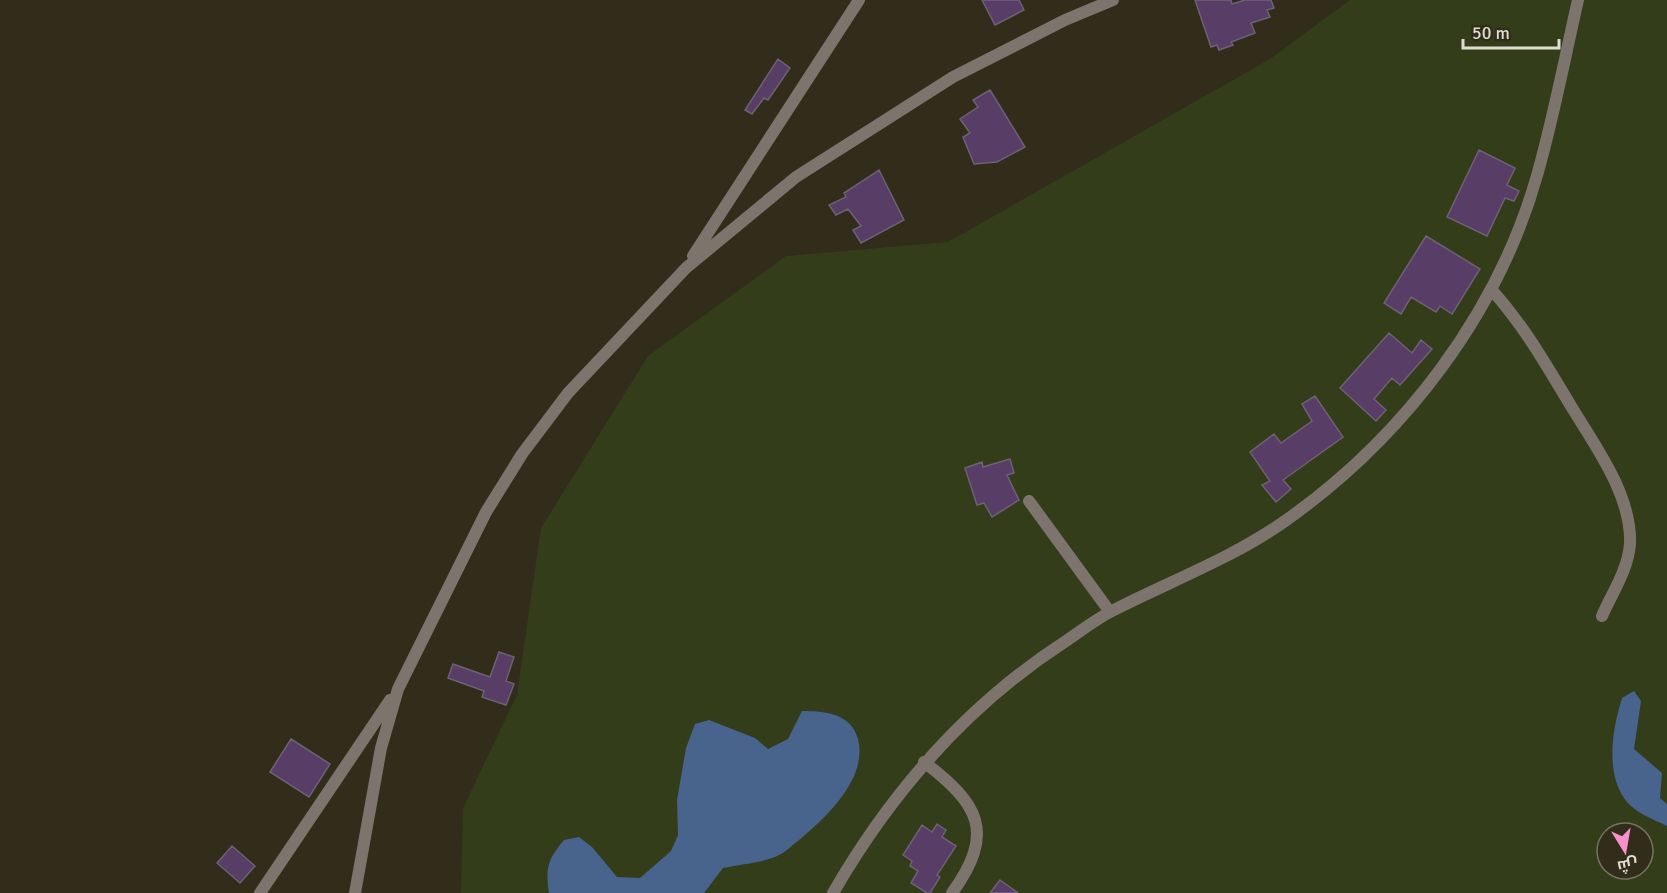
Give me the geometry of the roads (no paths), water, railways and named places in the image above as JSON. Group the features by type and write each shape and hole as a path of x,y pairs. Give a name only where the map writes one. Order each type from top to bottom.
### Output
{"street":[{"path":"686,268 859,0"},
{"path":"260,893 398,689 472,538 522,454 568,393 686,268 796,177 929,92 1065,20 1113,0"},
{"path":"833,893 869,835 924,762 963,721 1006,683 1110,612 1239,550 1283,522 1336,482 1378,442 1419,396 1471,323 1491,288 1517,230 1538,173 1578,0"},
{"path":"1491,288 1534,342 1600,457 1628,519 1628,557 1602,616"},
{"path":"1029,501 1110,612"},
{"path":"355,893 381,748 398,689"},
{"path":"924,762 966,798 976,826 974,858 952,893"}],"water":[{"path":"1634,691 1641,701 1634,749 1662,773 1660,798 1667,804 1667,826 1644,815 1628,803 1614,775 1612,748 1619,709 1622,698"},
{"path":"802,711 828,713 843,719 854,730 858,739 859,754 857,768 843,795 810,831 786,851 768,859 723,868 704,893 549,893 547,877 549,864 564,840 579,837 592,847 617,877 640,878 671,851 678,835 677,800 686,748 695,724 709,720 755,738 768,749 788,739"}]}
